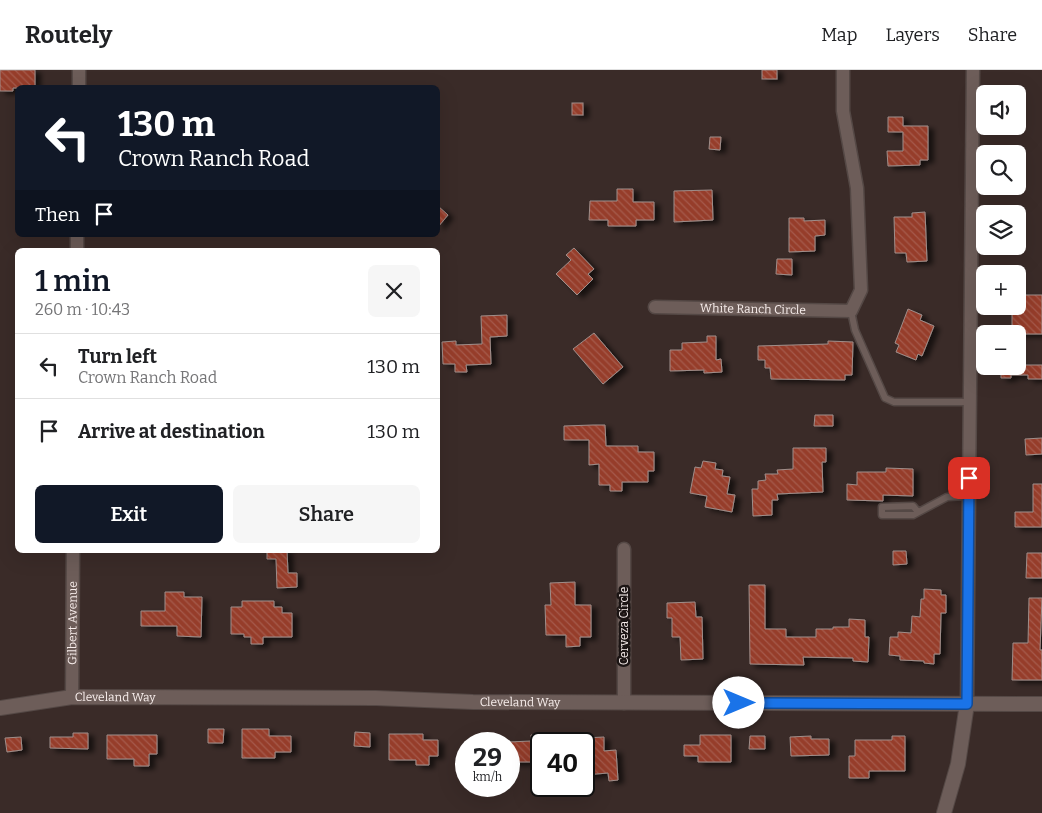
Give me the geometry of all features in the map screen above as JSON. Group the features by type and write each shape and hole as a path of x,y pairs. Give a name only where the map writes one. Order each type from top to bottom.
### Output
{"street":[{"path":"79,70 79,85"},
{"path":"843,70 843,111 857,188 861,290 851,311"},
{"path":"944,813 958,764 967,704 973,70"},
{"name":"White Ranch Circle","path":"655,308 851,311"},
{"name":"Cerveza Circle","path":"624,548 624,703"},
{"name":"Gilbert Avenue","path":"72,697 73,553"},
{"name":"Cleveland Way","path":"0,708 72,697 376,698 474,702 1042,704"}],"lane":[{"path":"851,311 855,330 885,398 894,402 970,402"},
{"path":"918,512 913,506 882,507 882,515 913,515 947,497 969,496"}],"building":[{"path":"0,70 35,70 35,85 15,85 13,91 0,91"},
{"path":"762,70 777,70 777,79 762,79"},
{"path":"572,103 583,103 583,115 572,115"},
{"path":"888,117 903,117 903,126 928,126 928,160 920,160 920,165 888,166 887,151 903,151 903,132 888,132"},
{"path":"710,137 721,137 720,150 709,149"},
{"path":"617,189 633,189 633,202 654,202 654,220 636,220 636,226 608,226 608,220 589,220 590,201 617,201"},
{"path":"712,190 713,220 674,222 674,191"},
{"path":"440,208 448,215 440,225"},
{"path":"925,212 927,261 907,262 906,253 895,253 894,217 912,217 912,213"},
{"path":"789,218 804,218 804,221 825,220 825,235 815,236 815,251 789,252"},
{"path":"574,248 594,269 588,274 593,279 577,295 556,274 571,260 566,255"},
{"path":"777,259 792,259 792,275 776,274"},
{"path":"1026,295 1042,295 1042,334 1026,334 1026,325 1012,325 1012,315 1026,315"},
{"path":"908,309 922,315 920,320 934,326 922,356 918,354 916,360 896,352 899,345 895,343"},
{"path":"507,315 507,336 490,337 491,364 466,365 467,372 455,372 455,364 443,364 442,342 456,341 456,345 482,344 481,316"},
{"path":"594,333 623,367 603,384 573,349"},
{"path":"707,336 716,336 716,360 721,359 722,372 704,373 704,370 670,371 670,350 682,350 682,343 707,342"},
{"path":"828,341 853,342 852,375 845,375 845,380 771,379 770,368 765,368 765,360 758,360 758,346 828,344"},
{"path":"1026,365 1042,365 1042,379 1028,379 1028,375 1026,375"},
{"path":"1001,375 1011,375 1011,378 1001,378"},
{"path":"815,415 833,415 833,426 814,426"},
{"path":"605,425 606,446 638,446 638,452 654,452 654,471 648,471 648,482 622,482 622,491 610,491 610,485 599,485 599,464 589,465 589,440 564,440 564,426"},
{"path":"1042,438 1042,454 1026,455 1025,439"},
{"path":"793,448 826,448 826,462 822,462 823,492 777,494 778,500 772,500 772,515 753,516 752,489 758,489 758,481 766,480 765,474 778,474 777,470 793,469"},
{"path":"703,461 716,463 715,469 723,470 722,476 730,477 727,494 735,495 732,512 705,507 707,496 690,493 695,467 701,468"},
{"path":"886,468 913,469 913,496 883,495 883,501 847,500 847,484 857,485 857,472 886,472"},
{"path":"1033,484 1042,484 1042,527 1015,527 1015,512 1033,512"},
{"path":"893,551 906,551 907,564 893,565"},
{"path":"267,553 287,553 288,573 297,573 297,587 277,588 276,559 267,559"},
{"path":"1027,553 1042,553 1042,578 1026,578"},
{"path":"575,582 575,605 591,605 591,637 580,637 580,646 566,647 566,635 546,635 545,605 551,605 550,583"},
{"path":"749,585 765,585 765,629 786,629 786,637 816,637 816,629 849,627 849,619 865,620 865,637 869,637 868,662 853,661 853,658 803,657 804,665 750,664"},
{"path":"924,589 941,590 941,595 946,595 946,613 941,613 940,654 934,654 934,664 924,663 924,661 900,660 900,656 889,655 890,637 898,637 898,632 911,633 912,616 920,617 921,599 924,599"},
{"path":"165,592 184,592 184,597 202,597 201,637 177,636 177,626 141,626 141,611 165,611"},
{"path":"1029,598 1042,598 1040,650 1042,650 1042,680 1012,680 1013,643 1028,643"},
{"path":"242,601 274,601 274,607 282,607 282,613 292,613 292,637 263,637 263,644 251,644 251,637 244,637 244,634 231,634 231,607 242,607"},
{"path":"695,602 696,617 702,617 703,659 681,660 680,637 672,637 672,618 667,618 667,603"},
{"path":"208,729 224,729 223,743 208,743"},
{"path":"242,729 269,729 269,736 291,736 291,752 275,752 275,758 242,758"},
{"path":"355,732 370,733 370,747 354,746"},
{"path":"73,733 88,733 88,749 50,748 50,737 73,737"},
{"path":"389,734 423,734 423,740 438,740 438,756 429,756 429,765 416,765 416,760 389,760"},
{"path":"107,735 157,735 157,754 149,754 149,766 134,766 134,759 107,759"},
{"path":"700,735 731,735 731,762 698,762 698,756 684,756 684,745 700,745"},
{"path":"750,736 765,736 765,749 749,749"},
{"path":"811,736 811,739 829,739 829,755 791,756 790,737"},
{"path":"892,736 905,736 905,771 869,771 869,778 849,778 849,756 855,756 855,740 892,740"},
{"path":"21,737 22,750 7,752 5,738"},
{"path":"595,737 604,737 604,751 616,750 618,780 609,781 608,773 595,774"},
{"path":"530,741 530,762 520,762 520,742"}],"route":[{"path":"739,703 967,704 969,478"}]}
